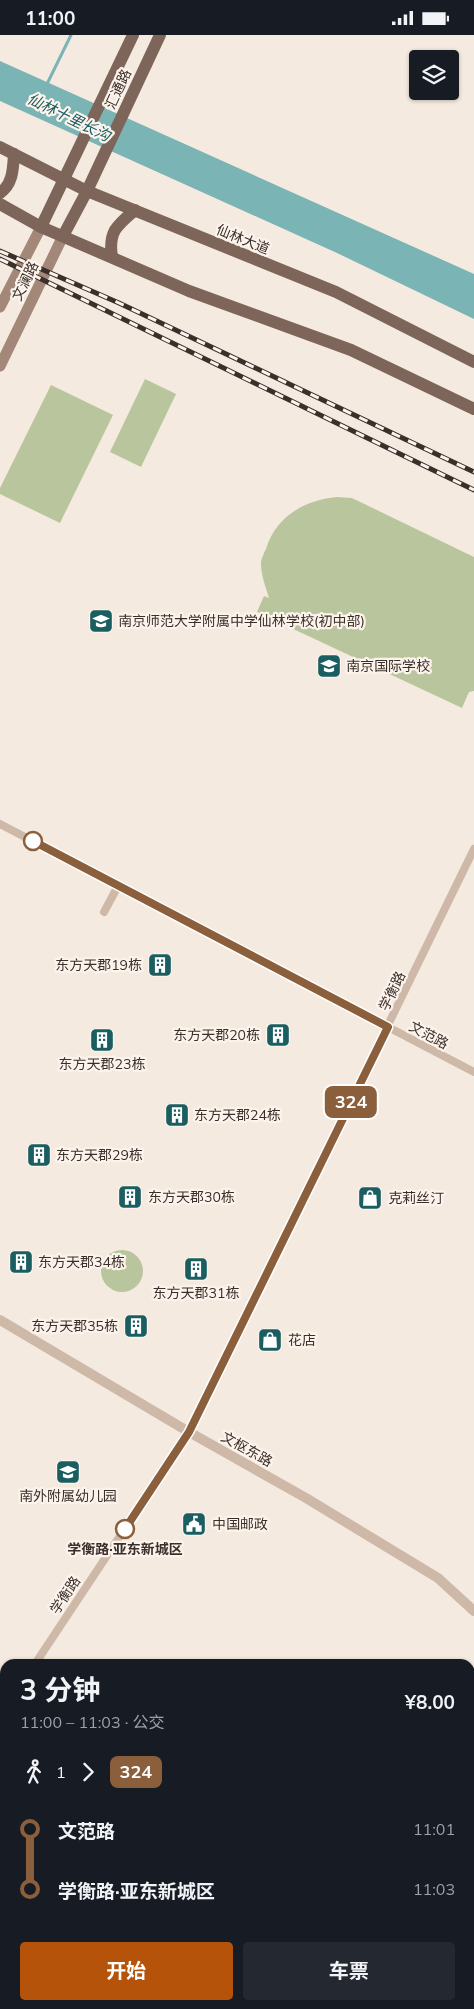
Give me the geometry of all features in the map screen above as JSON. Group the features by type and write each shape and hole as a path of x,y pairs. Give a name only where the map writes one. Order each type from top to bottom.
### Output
{"main road":[{"name":"汇通路","path":"41,227 133,35"},
{"name":"汇通路","path":"63,236 88,191 160,35"},
{"name":"仙林大道","path":"0,147 88,191 336,293 474,362"},
{"path":"0,193 6,189 13,174 14,154"},
{"path":"0,204 41,227 189,291 351,350 474,409"},
{"path":"112,257 110,243 117,226 135,210"},
{"name":"文澜路","path":"0,307 41,227"},
{"name":"文澜路","path":"0,366 63,236"}],"street":[{"name":"文范路","path":"0,824 474,1072"},
{"name":"学衡路","path":"38,1659 189,1432 474,849"},
{"path":"104,912 118,886"},
{"name":"文枢东路","path":"0,1320 189,1432 306,1498 438,1578 474,1611"}],"green space":[{"path":"145,379 176,394 141,467 110,452"},
{"path":"51,385 113,415 60,523 0,494 0,488"},
{"path":"337,497 352,498 474,557 474,691 469,692 462,708 257,612 264,596 269,598 261,562 277,527 284,519 303,506"},
{"path":"118,1250 126,1250 137,1256 143,1271 137,1286 126,1292 118,1292 107,1286 101,1275 101,1267 107,1256"}],"water":[{"name":"仙林十里长沟","path":"0,61 474,274 474,319 337,253 0,101"}],"waterway":[{"path":"46,86 71,35"}],"railway":[{"path":"0,251 119,303 474,472"},
{"path":"0,259 474,490"}],"bus line":[{"name":"324","path":"33,841 388,1027 189,1432 125,1529"}],"place":[{"name":"南京师范大学附属中学仙林学校(初中部)","path":"101,621"},
{"name":"南京国际学校","path":"329,666"},
{"name":"东方天郡19栋","path":"160,965"},
{"name":"东方天郡20栋","path":"278,1035"},
{"name":"东方天郡23栋","path":"102,1040"},
{"name":"东方天郡24栋","path":"177,1115"},
{"name":"东方天郡29栋","path":"39,1155"},
{"name":"东方天郡30栋","path":"130,1197"},
{"name":"克莉丝汀","path":"370,1198"},
{"name":"东方天郡34栋","path":"21,1262"},
{"name":"东方天郡31栋","path":"196,1269"},
{"name":"东方天郡35栋","path":"136,1326"},
{"name":"花店","path":"270,1340"},
{"name":"南外附属幼儿园","path":"68,1472"},
{"name":"中国邮政","path":"194,1524"},
{"name":"学衡路·亚东新城区","path":"125,1529"}]}
